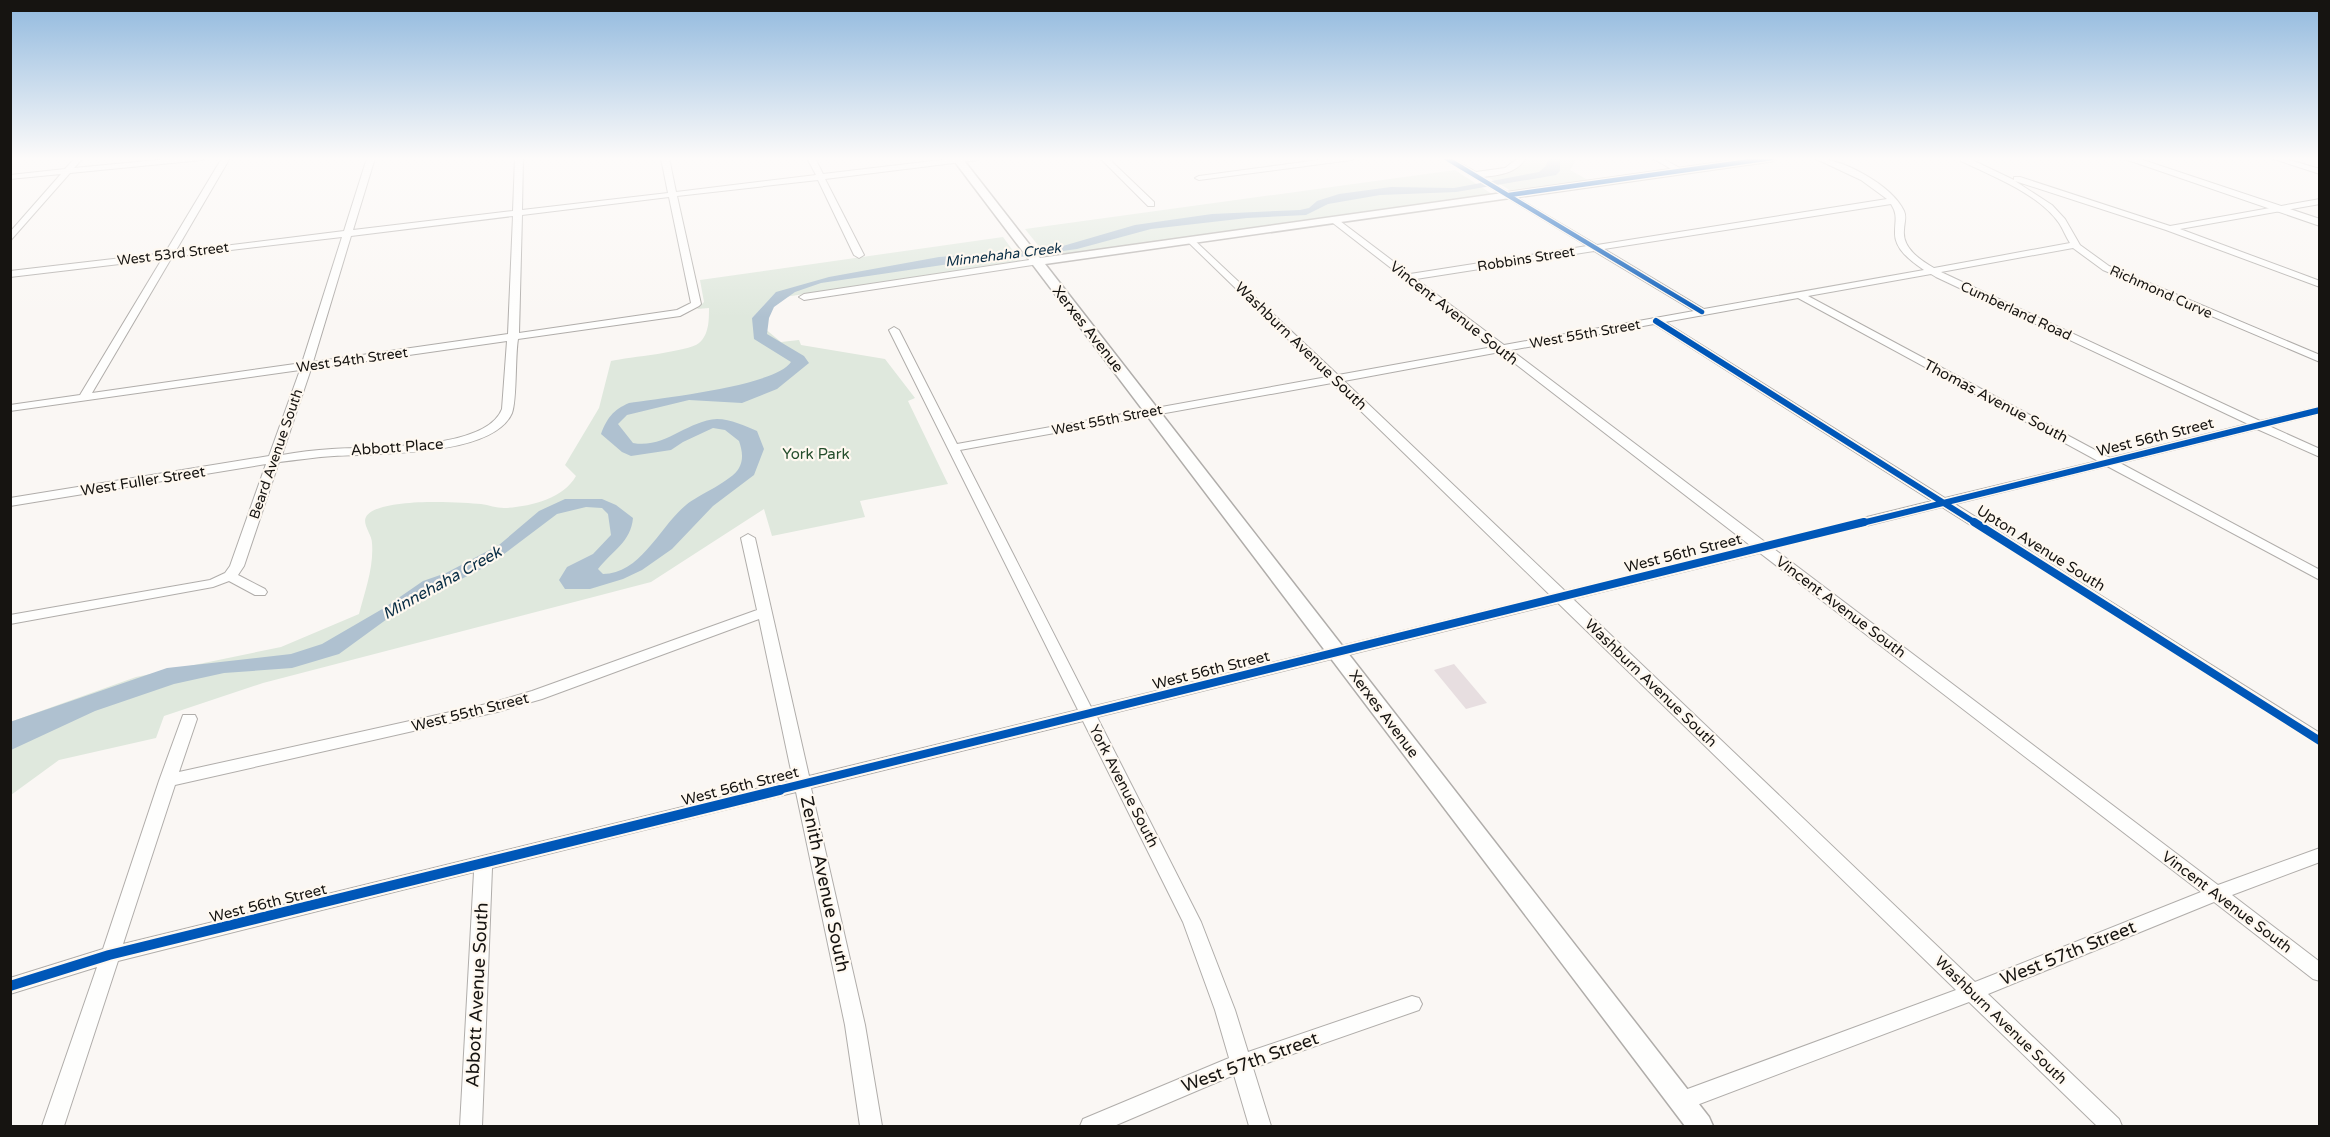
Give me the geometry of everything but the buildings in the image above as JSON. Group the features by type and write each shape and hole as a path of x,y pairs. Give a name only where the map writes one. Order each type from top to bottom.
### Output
{"main road":[{"path":"2284,211 2319,223"}],"street":[{"path":"10,238 33,211"},
{"path":"84,397 194,211"},
{"name":"Beard Avenue South","path":"230,576 237,566 306,367 355,211"},
{"name":"West 53rd Street","path":"10,273 533,211"},
{"name":"West 54th Street","path":"10,408 680,313 696,304 677,211"},
{"path":"838,211 859,255"},
{"name":"Xerxes Avenue","path":"997,211 1700,1126"},
{"path":"804,297 1034,260 1396,211"},
{"path":"1535,211 1702,312"},
{"name":"Robbins Street","path":"1409,277 1829,211"},
{"name":"Cumberland Road","path":"1899,211 1902,217 1899,232 1902,241 1913,259 1932,271 2319,454"},
{"name":"Richmond Curve","path":"2053,211 2062,221 2076,245 2088,257 2129,280 2319,359"},
{"path":"2116,211 2169,228 2319,284"},
{"path":"2169,228 2266,211"},
{"path":"512,337 517,213"},
{"name":"Vincent Avenue South","path":"1333,220 2319,973"},
{"name":"Washburn Avenue South","path":"1191,240 2111,1126"},
{"name":"West 55th Street","path":"953,448 2076,245"},
{"name":"Thomas Avenue South","path":"1799,295 2319,576"},
{"name":"Upton Avenue South","path":"1656,321 2319,741"},
{"name":"York Avenue South","path":"894,330 1192,922 1242,1063 1260,1126"},
{"name":"Abbott Place","path":"274,460 346,450 429,446 455,442 487,431 506,416 512,337"},
{"name":"West 56th Street","path":"10,986 110,955 2319,410"},
{"name":"West Fuller Street","path":"10,502 274,460"},
{"name":"Zenith Avenue South","path":"748,538 855,1025 871,1126"},
{"path":"10,620 213,583 230,576 260,592"},
{"name":"West 55th Street","path":"167,781 492,708 537,695 765,612"},
{"path":"54,1126 189,719"},
{"name":"West 57th Street","path":"1681,1101 1972,992 2215,894 2319,855"},
{"name":"Abbott Avenue South","path":"471,1126 483,864"},
{"name":"West 57th Street","path":"1091,1126 1242,1063 1412,1004"}],"green space":[{"path":"1156,211 1388,211 1049,259 1025,229"},
{"name":"York Park","path":"1003,237 1022,263 770,299 752,318 781,342 799,340 801,345 885,359 915,398 908,401 948,484 860,501 865,517 772,536 764,509 651,582 263,683 164,716 156,738 59,760 11,795 10,722 136,677 281,647 359,614 372,561 372,540 365,520 373,511 386,506 420,502 514,507 534,504 563,491 576,476 565,465 599,408 611,361 683,349 699,343 705,336 709,308 697,309 704,302 700,280"}],"water":[{"name":"Minnehaha Creek","path":"1314,211 1306,215 1247,218 1151,229 1077,249 956,263 821,283 795,292 774,307 769,318 767,334 804,356 809,363 777,389 742,403 689,400 627,415 618,424 633,443 645,444 665,439 695,424 717,419 727,420 757,431 764,449 754,475 713,506 672,549 642,570 623,579 590,589 565,589 559,580 567,567 593,554 611,535 608,514 602,508 586,507 557,514 491,564 398,611 339,654 292,668 224,673 174,684 95,711 11,750 10,722 167,668 291,654 322,644 384,608 423,581 446,573 499,545 539,511 565,499 602,499 616,505 633,518 625,540 598,569 603,574 616,572 628,566 639,558 686,505 735,473 741,465 742,451 739,441 725,430 713,428 671,450 631,456 622,452 601,434 606,423 611,415 629,403 716,390 763,378 781,370 791,362 754,339 752,318 776,292 829,277 939,257 977,254 1004,255 1056,248 1135,225 1212,214"}],"cycle path":[{"path":"1534,211 1702,312"},
{"path":"1656,321 2320,741"},
{"path":"10,986 109,955 2320,410"}]}
